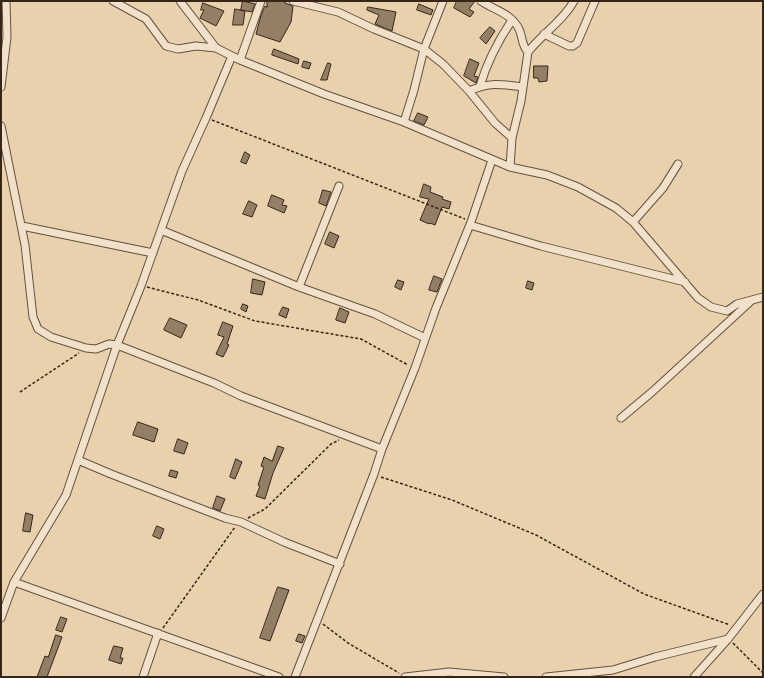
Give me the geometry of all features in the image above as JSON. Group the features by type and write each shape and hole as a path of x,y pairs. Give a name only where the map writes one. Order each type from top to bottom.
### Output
{"street":[{"path":"1,87 7,37 6,1"},
{"path":"113,1 146,19 166,46 178,49 196,46 216,48 240,60 324,94 404,122 510,167 547,175 578,187 616,208 633,222 698,298 711,307 727,311 737,304 763,298"},
{"path":"180,1 216,48"},
{"path":"240,60 261,1"},
{"path":"294,1 338,12 424,49 443,64 469,91 495,123 512,138"},
{"path":"404,122 424,49 443,1"},
{"path":"481,1 504,13 512,20 519,28 524,48 528,52"},
{"path":"510,167 512,138 522,101 528,52 571,7 574,1"},
{"path":"544,34 569,46 573,46 576,43 595,1"},
{"path":"480,86 497,43 512,20"},
{"path":"1,618 14,582 66,495 117,345 141,286 182,171 232,56"},
{"path":"469,91 480,86 497,84 523,87"},
{"path":"1,126 22,226 33,317 38,329 51,337 86,348 96,349 109,344 117,345 214,383 241,396 382,449"},
{"path":"296,677 319,620 382,449 415,368 436,308 470,223 492,160"},
{"path":"633,222 662,188 678,164"},
{"path":"299,287 339,186"},
{"path":"470,223 542,246 685,282"},
{"path":"22,226 153,253"},
{"path":"160,230 299,287 375,314 425,338"},
{"path":"621,418 652,392 753,300"},
{"path":"78,460 225,518 241,522 284,542 340,564"},
{"path":"14,582 279,677"},
{"path":"694,677 738,628 763,594"},
{"path":"143,677 158,633"},
{"path":"546,677 613,670 655,657 728,639"},
{"path":"406,677 449,672 504,677"}],"path":[{"path":"206,118 470,223"},
{"path":"141,286 198,300 255,321 361,339 415,368"},
{"path":"20,392 86,348"},
{"path":"374,474 452,500 536,535 644,594 738,628"},
{"path":"319,620 348,644 406,677"},
{"path":"728,639 763,673"}],"building":[{"path":"243,1 255,4 252,12 241,10"},
{"path":"267,1 285,1 285,3 293,6 291,22 280,42 256,34 261,15 265,6 267,7"},
{"path":"457,1 475,1 469,9 474,12 470,17 454,8"},
{"path":"203,3 224,11 216,26 200,18 204,10 201,10"},
{"path":"419,4 433,10 431,15 417,10"},
{"path":"368,7 396,12 392,31 375,24 379,15 367,10"},
{"path":"235,9 245,11 243,25 233,25"},
{"path":"490,27 495,31 486,44 480,38"},
{"path":"274,49 299,59 298,64 272,55"},
{"path":"470,59 479,63 474,76 478,77 476,83 464,76"},
{"path":"304,61 311,63 309,69 302,67"},
{"path":"328,63 331,64 327,80 321,80"},
{"path":"534,66 548,66 547,81 539,82 538,78 534,78"},
{"path":"418,113 428,117 424,125 414,121"},
{"path":"245,152 250,155 246,164 241,162"},
{"path":"424,184 431,187 430,192 451,202 449,209 442,207 435,225 420,220 429,199 420,197"},
{"path":"323,190 331,192 326,206 319,203"},
{"path":"272,195 284,200 282,205 287,206 284,213 268,206"},
{"path":"249,201 257,205 252,217 243,214"},
{"path":"330,232 339,236 334,248 325,244"},
{"path":"434,276 442,279 437,292 429,290"},
{"path":"253,279 265,282 262,295 251,293"},
{"path":"398,280 404,282 401,290 395,287"},
{"path":"528,281 534,283 532,290 526,288"},
{"path":"243,304 248,306 246,312 241,309"},
{"path":"283,307 289,309 286,318 279,315"},
{"path":"340,308 349,312 345,323 336,320"},
{"path":"170,318 187,325 181,338 164,330"},
{"path":"223,322 233,326 227,344 229,345 223,357 216,354 224,337 218,335"},
{"path":"138,422 158,429 154,442 133,435"},
{"path":"178,439 188,443 184,454 174,451"},
{"path":"278,446 284,448 273,473 265,499 256,496 264,467 261,466 264,457 272,461"},
{"path":"236,459 242,462 235,479 230,477"},
{"path":"171,470 178,472 176,478 169,476"},
{"path":"217,496 225,499 220,511 213,508"},
{"path":"26,513 33,515 30,532 23,531"},
{"path":"157,526 164,529 160,539 153,536"},
{"path":"278,587 289,590 270,641 260,638"},
{"path":"61,617 67,619 62,632 56,630"},
{"path":"299,634 305,636 302,643 296,641"},
{"path":"56,635 62,637 47,677 37,677 45,656 48,657"},
{"path":"114,646 123,648 120,658 123,658 121,664 109,660"}]}
